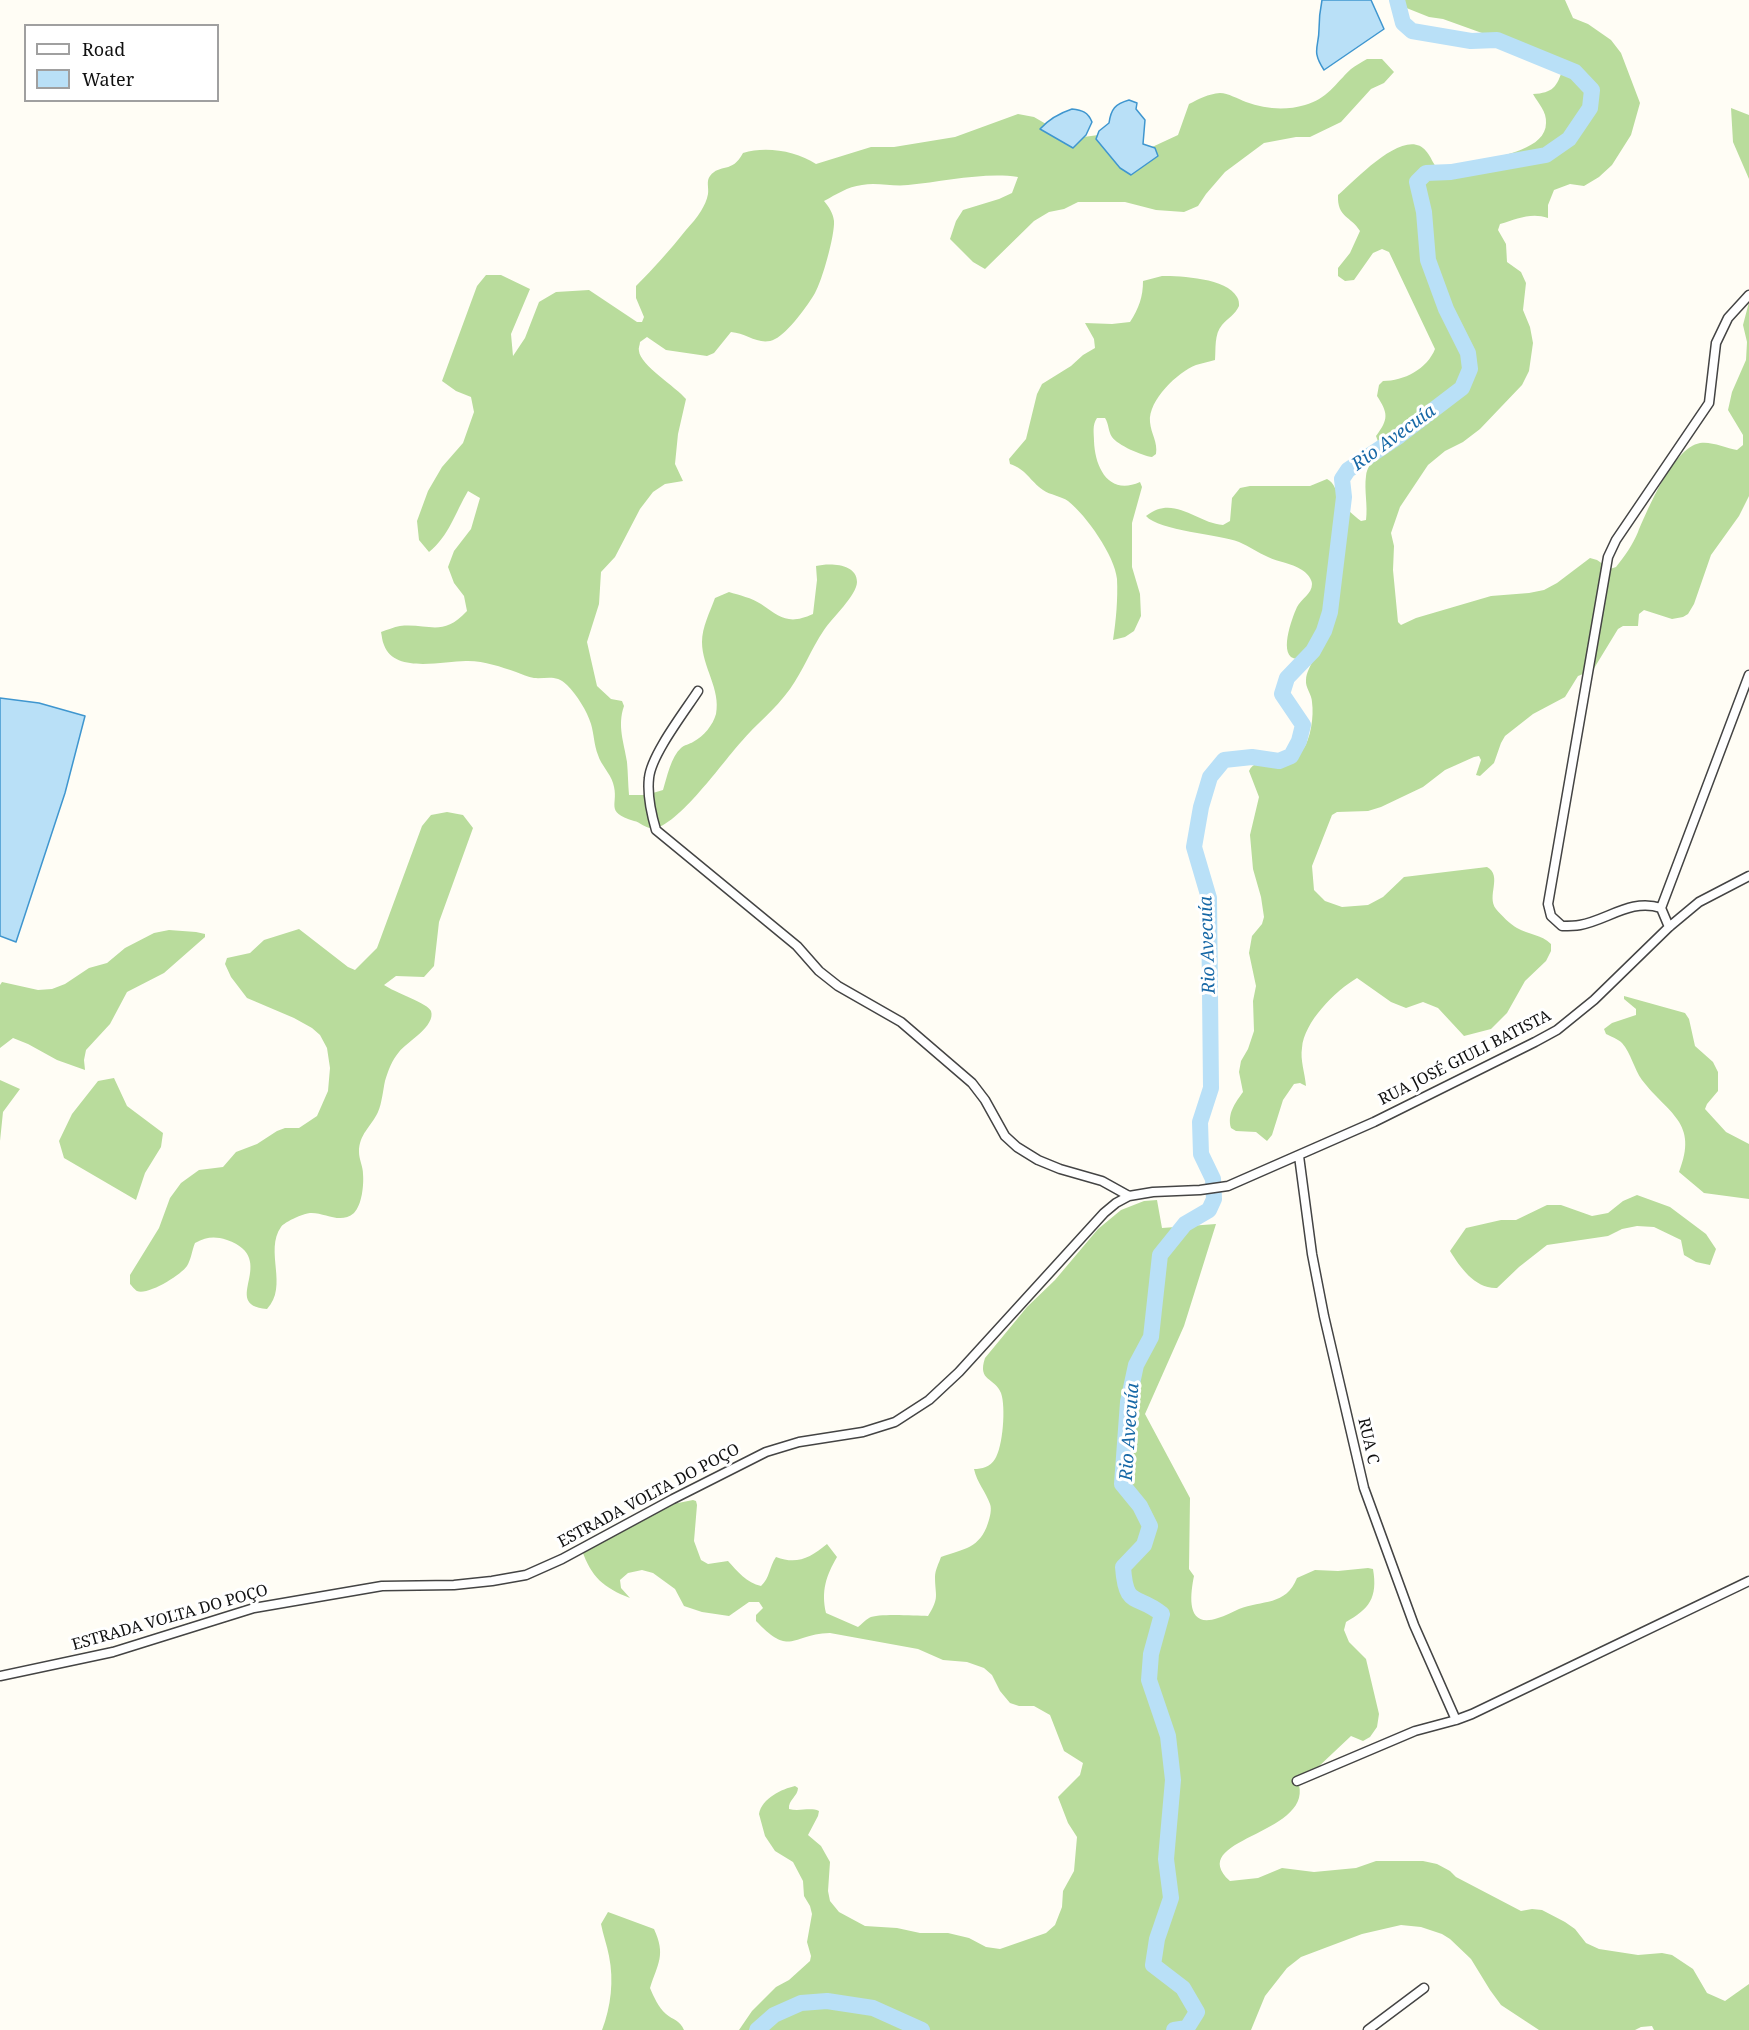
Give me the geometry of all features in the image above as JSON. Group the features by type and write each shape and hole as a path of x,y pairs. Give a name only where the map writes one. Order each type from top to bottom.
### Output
{"street":[{"path":"1661,908 1650,904 1622,909 1581,925 1562,926 1551,916 1548,904 1608,556 1616,540 1709,403 1716,343 1728,318 1749,295"},
{"path":"1669,927 1661,908 1749,675"},
{"path":"699,691 662,745 649,776 651,810 656,830 797,946 819,971 838,986 901,1022 964,1076 985,1100 1005,1136 1017,1147 1038,1160 1102,1181 1129,1196"},
{"name":"RUA JOSÉ GIULI BATISTA","path":"1228,1186 1374,1122 1557,1030 1594,1000 1669,927 1699,902 1749,876"},
{"name":"RUA C","path":"1299,1156 1312,1254 1324,1316 1369,1506 1414,1625 1456,1720"},
{"name":"ESTRADA VOLTA DO POÇO","path":"0,1676 113,1652 254,1608 382,1586 454,1585 526,1575 562,1559 664,1503 766,1452 799,1442 863,1432 895,1422 929,1400 959,1372 1104,1213 1116,1203 1129,1196 1153,1192 1228,1186"},
{"path":"1297,1781 1415,1731 1456,1720 1749,1581"},
{"path":"1368,2030 1424,1988"}],"green space":[{"path":"1396,0 1565,0 1573,18 1588,24 1611,40 1621,53 1640,103 1631,135 1612,165 1599,177 1584,186 1570,184 1554,190 1548,205 1548,218 1530,216 1500,224 1498,230 1506,244 1507,262 1521,272 1526,283 1523,310 1533,343 1529,371 1522,385 1480,429 1463,442 1445,451 1428,465 1400,507 1391,533 1394,546 1393,570 1398,622 1401,625 1416,618 1491,596 1544,590 1590,558 1610,569 1616,567 1634,541 1663,481 1680,456 1690,447 1700,443 1737,450 1743,445 1743,435 1728,410 1732,392 1746,360 1747,342 1743,325 1749,302 1749,496 1739,516 1711,555 1694,604 1688,614 1672,619 1644,610 1639,614 1638,626 1623,626 1618,629 1593,670 1578,676 1565,697 1533,714 1505,736 1494,763 1480,776 1476,775 1481,760 1479,756 1445,770 1423,787 1381,807 1368,811 1337,812 1332,815 1312,866 1314,890 1325,901 1342,907 1368,905 1383,897 1404,877 1487,867 1494,876 1493,904 1496,909 1515,927 1539,936 1551,944 1551,951 1546,961 1525,981 1507,1013 1491,1029 1464,1036 1438,1008 1423,1002 1406,1008 1391,1002 1357,978 1348,984 1330,999 1308,1028 1302,1053 1306,1086 1300,1083 1294,1084 1283,1100 1272,1135 1267,1141 1256,1132 1236,1131 1231,1128 1230,1123 1232,1109 1243,1092 1239,1072 1241,1061 1254,1031 1253,1001 1256,986 1249,953 1252,936 1262,924 1264,917 1253,869 1250,835 1259,797 1249,771 1259,763 1289,760 1296,757 1308,740 1313,708 1306,680 1314,658 1311,656 1302,659 1291,657 1287,645 1295,612 1312,588 1312,582 1304,571 1272,559 1239,542 1176,529 1153,521 1146,516 1156,510 1176,509 1223,525 1230,521 1232,498 1240,488 1310,486 1327,479 1334,485 1349,511 1361,521 1366,520 1367,470 1379,449 1376,436 1386,416 1377,396 1379,385 1383,381 1399,379 1421,368 1435,349 1389,252 1382,249 1373,253 1354,280 1345,281 1338,276 1338,268 1350,253 1360,231 1342,213 1338,195 1380,158 1406,145 1417,145 1426,151 1437,168 1448,173 1522,150 1531,145 1544,132 1546,123 1544,111 1533,94 1553,88 1563,68 1507,42 1399,5"},
{"path":"1367,59 1382,59 1394,72 1384,83 1371,89 1341,122 1310,137 1296,137 1264,143 1225,172 1198,206 1184,212 1156,210 1125,202 1078,202 1064,209 1049,212 1034,221 985,269 973,262 950,239 956,221 963,210 1012,193 1018,177 991,176 921,184 857,186 824,201 831,210 834,221 824,269 812,298 780,336 769,341 759,341 731,332 714,353 707,356 666,350 647,337 640,342 639,351 645,363 686,399 678,434 675,464 683,481 665,484 653,492 640,509 615,557 601,572 599,604 587,642 597,686 611,699 622,701 624,706 621,727 627,762 629,795 646,795 663,790 678,752 682,747 701,737 715,718 716,696 705,660 702,636 715,598 729,592 754,600 780,616 798,619 813,614 817,580 816,566 835,565 847,568 856,576 857,582 853,593 824,630 784,697 673,819 661,826 651,828 619,814 614,807 613,783 598,755 589,719 578,698 563,682 555,678 532,678 481,662 410,663 390,654 384,645 381,632 400,626 442,627 458,619 467,611 464,596 454,583 448,567 454,551 471,529 480,498 468,491 442,539 429,552 419,540 417,521 428,491 442,467 463,443 474,412 471,397 456,391 442,381 477,286 486,275 501,275 530,289 511,334 513,356 525,338 539,302 556,292 589,290 637,322 642,322 644,317 636,298 636,286 699,214 707,198 710,176 718,170 735,164 743,153 761,150 781,151 816,164 871,147 894,147 955,137 1018,114 1034,117 1076,138 1106,134 1150,148 1178,135 1189,104 1204,97 1223,93 1268,108 1298,107 1319,99 1351,69"},
{"path":"1731,108 1749,115 1749,179 1733,142"},
{"path":"1162,276 1214,282 1232,291 1239,300 1239,306 1219,329 1215,360 1196,365 1181,374 1159,396 1150,422 1156,454 1152,457 1124,447 1112,437 1105,418 1097,418 1095,421 1095,451 1101,470 1112,482 1129,485 1140,482 1142,487 1132,523 1132,567 1140,594 1141,616 1134,631 1125,637 1113,640 1117,579 1105,548 1075,507 1065,499 1043,490 1024,472 1010,464 1009,459 1026,439 1037,394 1042,384 1095,348 1094,339 1085,323 1130,322 1140,302 1143,281"},
{"path":"447,812 463,815 473,828 439,922 434,966 424,977 396,976 384,985 429,1008 431,1017 425,1028 394,1058 385,1081 378,1112 361,1140 359,1152 363,1184 357,1209 343,1218 316,1213 307,1214 282,1226 276,1236 276,1290 267,1309 253,1306 248,1299 249,1258 242,1248 218,1238 207,1238 195,1243 187,1266 171,1279 156,1288 142,1292 136,1291 130,1284 130,1275 159,1228 170,1198 181,1183 199,1170 223,1167 236,1152 257,1144 277,1131 285,1128 299,1128 317,1116 328,1091 330,1068 327,1048 320,1035 294,1018 247,998 231,977 225,964 227,958 250,953 264,940 299,929 355,970 377,948 422,826 431,815"},
{"path":"169,930 196,932 205,934 205,937 164,973 127,992 110,1024 86,1050 85,1070 57,1060 13,1038 0,1048 0,985 2,982 38,990 52,989 65,984 89,968 107,963 125,948 154,933"},
{"path":"1624,996 1685,1013 1689,1019 1695,1046 1713,1062 1718,1072 1718,1091 1705,1109 1726,1132 1749,1144 1749,1199 1704,1193 1679,1172 1685,1141 1678,1120 1642,1080 1622,1043 1606,1034 1604,1029 1612,1023 1636,1015 1636,1009 1624,999"},
{"path":"114,1078 127,1106 163,1133 161,1147 145,1173 136,1200 64,1158 59,1141 72,1114 98,1081"},
{"path":"0,1080 20,1089 3,1112 0,1141"},
{"path":"1637,1195 1670,1207 1706,1234 1716,1249 1710,1265 1696,1262 1684,1255 1681,1240 1654,1227 1637,1226 1622,1229 1608,1236 1547,1245 1497,1288 1475,1281 1463,1270 1450,1251 1466,1228 1501,1220 1516,1220 1547,1205 1561,1205 1592,1216 1608,1213 1623,1201"},
{"path":"1157,1200 1162,1228 1216,1224 1184,1326 1145,1414 1190,1498 1189,1569 1194,1576 1191,1601 1195,1615 1200,1619 1208,1620 1280,1598 1287,1593 1297,1578 1315,1570 1338,1571 1368,1568 1373,1569 1374,1579 1370,1602 1361,1612 1346,1622 1344,1630 1349,1642 1366,1659 1379,1714 1377,1727 1370,1737 1363,1741 1351,1736 1299,1785 1298,1802 1287,1815 1235,1845 1223,1855 1220,1867 1230,1881 1258,1878 1282,1868 1314,1872 1356,1868 1376,1861 1423,1861 1437,1864 1456,1877 1521,1911 1542,1910 1565,1922 1575,1929 1586,1943 1599,1949 1638,1955 1662,1953 1672,1955 1693,1969 1707,1993 1725,2001 1749,1984 1749,2030 1654,2030 1652,2026 1635,2030 1539,2030 1501,2005 1471,1959 1450,1939 1421,1927 1401,1925 1362,1934 1301,1957 1287,1968 1265,1996 1251,2030 739,2030 752,2011 776,1987 789,1980 810,1961 811,1956 807,1942 812,1914 804,1896 803,1881 793,1862 775,1851 765,1836 759,1814 768,1799 784,1789 795,1786 798,1791 789,1809 819,1811 808,1835 821,1846 830,1862 828,1891 830,1901 839,1912 865,1926 897,1928 920,1933 948,1933 969,1938 986,1947 1000,1949 1046,1933 1055,1925 1062,1907 1063,1891 1074,1871 1077,1837 1068,1823 1058,1797 1080,1775 1083,1763 1064,1751 1050,1715 1034,1706 1019,1706 1010,1703 1000,1691 992,1675 984,1668 967,1662 943,1660 918,1649 830,1633 792,1641 777,1639 756,1621 756,1615 763,1608 759,1602 749,1602 729,1616 702,1612 684,1606 675,1589 653,1573 642,1570 628,1573 620,1580 621,1588 630,1598 606,1586 594,1574 582,1550 668,1505 693,1500 697,1505 694,1541 701,1560 708,1564 728,1561 739,1573 761,1586 776,1557 790,1560 803,1559 827,1544 837,1557 826,1584 824,1598 826,1613 858,1627 874,1616 928,1616 936,1596 935,1574 941,1557 976,1543 985,1531 990,1516 990,1504 974,1469 988,1466 998,1453 1002,1437 1003,1399 998,1388 983,1371 985,1358 1027,1307 1055,1280 1098,1229 1121,1210 1144,1201"},
{"path":"608,1912 654,1929 660,1946 660,1959 650,1988 656,2002 684,2030 602,2030 608,2012 611,1984 611,1965 601,1924"}],"water":[{"path":"1322,0 1371,0 1384,29 1324,70 1317,53"},
{"path":"1129,100 1137,103 1136,109 1145,120 1143,144 1155,148 1158,156 1131,175 1120,168 1096,139 1099,131 1109,123 1115,108 1120,103"},
{"path":"1072,109 1084,112 1092,122 1086,135 1073,148 1040,129 1063,112"},
{"path":"0,698 39,703 85,716 65,793 16,942 0,936"}],"waterway":[{"name":"Rio Avecuía","path":"1174,2030 1187,2028 1197,2012 1183,1988 1153,1965 1157,1939 1171,1898 1166,1859 1173,1780 1168,1736 1149,1680 1151,1654 1162,1614 1130,1595 1124,1580 1123,1567 1144,1545 1150,1526 1140,1506 1122,1484 1128,1402 1136,1365 1151,1337 1160,1255 1185,1224 1209,1210 1214,1199 1213,1179 1201,1154 1200,1122 1211,1088 1209,898 1194,847 1201,807 1210,777 1224,760 1252,757 1279,761 1291,756 1299,741 1303,725 1282,694 1287,678 1313,651 1324,631 1330,612 1344,497 1342,479 1348,470 1399,436 1462,388 1470,369 1468,353 1446,309 1428,260 1424,212 1417,182 1426,173 1451,172 1546,155 1569,139 1590,108 1592,90 1575,72 1497,40 1471,41 1412,31 1403,23 1397,0"},
{"name":"Rio Avecuía","path":"757,2030 774,2015 801,2003 827,2001 873,2008 922,2030"}]}
